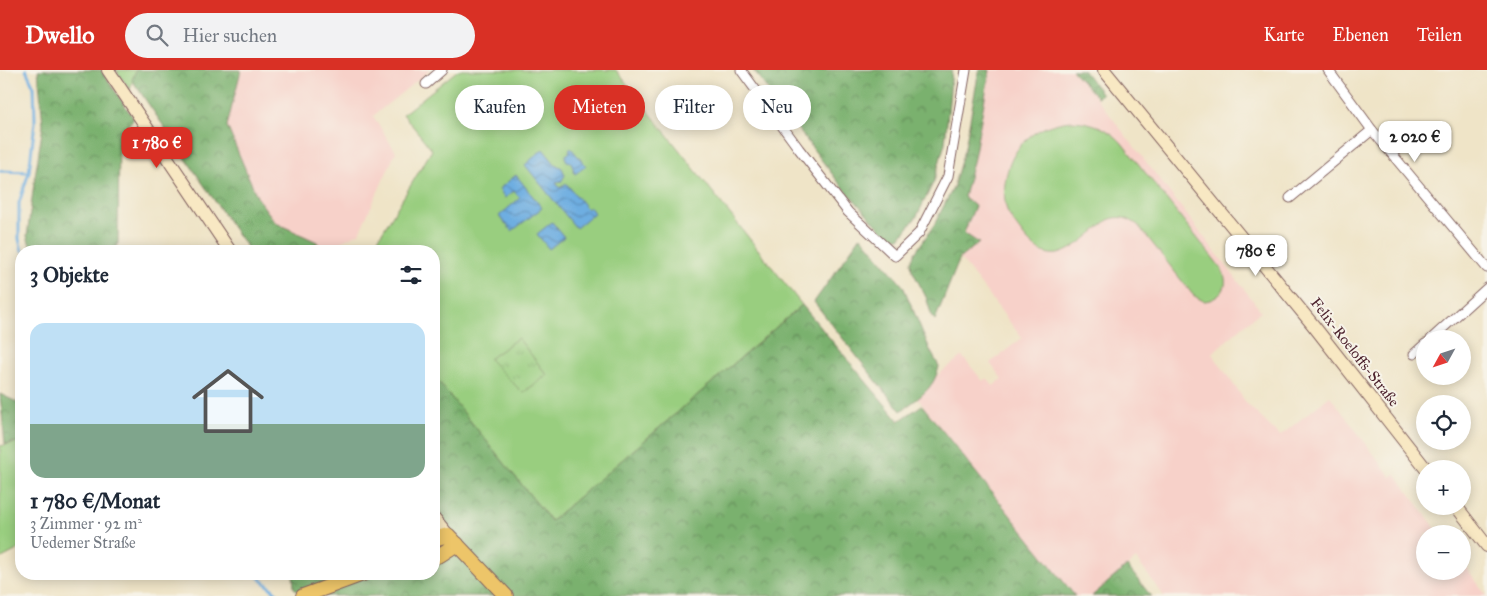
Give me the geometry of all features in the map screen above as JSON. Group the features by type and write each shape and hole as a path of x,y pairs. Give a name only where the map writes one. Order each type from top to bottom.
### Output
{"main road":[{"path":"440,539 453,540 506,596"},
{"path":"440,555 453,540"},
{"path":"303,596 344,580"}],"street":[{"path":"108,70 226,245"},
{"path":"426,84 442,70"},
{"path":"741,70 848,212 895,256 919,233 948,176 966,70"},
{"name":"Felix-Roeloffs-Straße","path":"1104,70 1301,310 1419,460"},
{"path":"1328,70 1372,130 1487,268"},
{"path":"1290,198 1372,130"},
{"path":"1441,330 1487,288"},
{"path":"1463,515 1487,546"},
{"path":"440,525 453,540"}],"shaded area":[{"path":"241,70 430,70 373,116 396,152 359,233 334,245 319,245 317,242 276,223 258,199 227,126"},
{"path":"990,70 1071,70 1096,97 1261,311 1212,353 1247,404 1280,436 1330,396 1391,477 1395,474 1416,502 1416,515 1426,515 1433,525 1416,525 1416,580 1471,580 1471,574 1487,596 1164,596 1136,559 1092,596 1075,596 914,394 962,356 983,381 987,378 993,386 1002,379 990,363 1022,338 960,258 963,233 975,206 963,198"}],"green space":[{"path":"38,70 101,70 134,119 119,134 117,245 30,245 27,236 43,125"},
{"path":"116,70 136,70 130,90"},
{"path":"136,70 241,70 227,126 258,199 276,223 317,242 319,245 245,245 132,80"},
{"path":"458,70 616,70 628,85 554,85 554,130 645,130 645,107 655,119 655,130 663,130 802,305 551,521 440,383 440,245 375,245 432,150 403,114"},
{"path":"753,70 952,70 945,143 934,181 917,216 900,238 892,238 884,233 839,183 799,130 811,130 811,85 764,85"},
{"path":"979,70 990,70 974,158 964,197 975,206 964,233 979,243 960,258 935,320 912,270 911,262 934,225 953,188 965,147"},
{"path":"1072,70 1083,70 1102,94 1097,97"},
{"path":"1072,121 1098,126 1121,142 1221,268 1225,284 1220,294 1207,301 1193,295 1138,225 1124,218 1108,220 1078,244 1058,254 1042,252 1026,239 1013,222 1005,202 1005,183 1012,158 1026,139 1036,132 1059,123"},
{"path":"861,236 903,286 931,352 939,366 930,387 901,411 814,302"},
{"path":"802,305 899,421 922,405 1075,596 303,596 294,588 293,580 440,580 440,383 551,521"},
{"path":"518,338 547,375 523,393 489,359"},
{"path":"0,394 15,401 15,442 5,444"},
{"path":"15,443 15,551 0,559 0,446"},
{"path":"1127,566 1151,596 1092,596"}],"water":[{"path":"571,148 586,166 575,174 571,162 567,161 565,157"},
{"path":"543,149 555,164 562,168 565,175 561,182 556,183 560,188 566,183 587,209 590,207 594,213 576,228 525,165"},
{"path":"516,175 542,208 512,231 499,216 520,198 514,191 505,198 499,189"},
{"path":"552,222 564,237 549,249 537,234"}],"waterway":[{"path":"20,245 19,203 29,172 35,122 34,87 26,70"},
{"path":"0,171 29,172"},
{"path":"262,580 280,596"}]}
